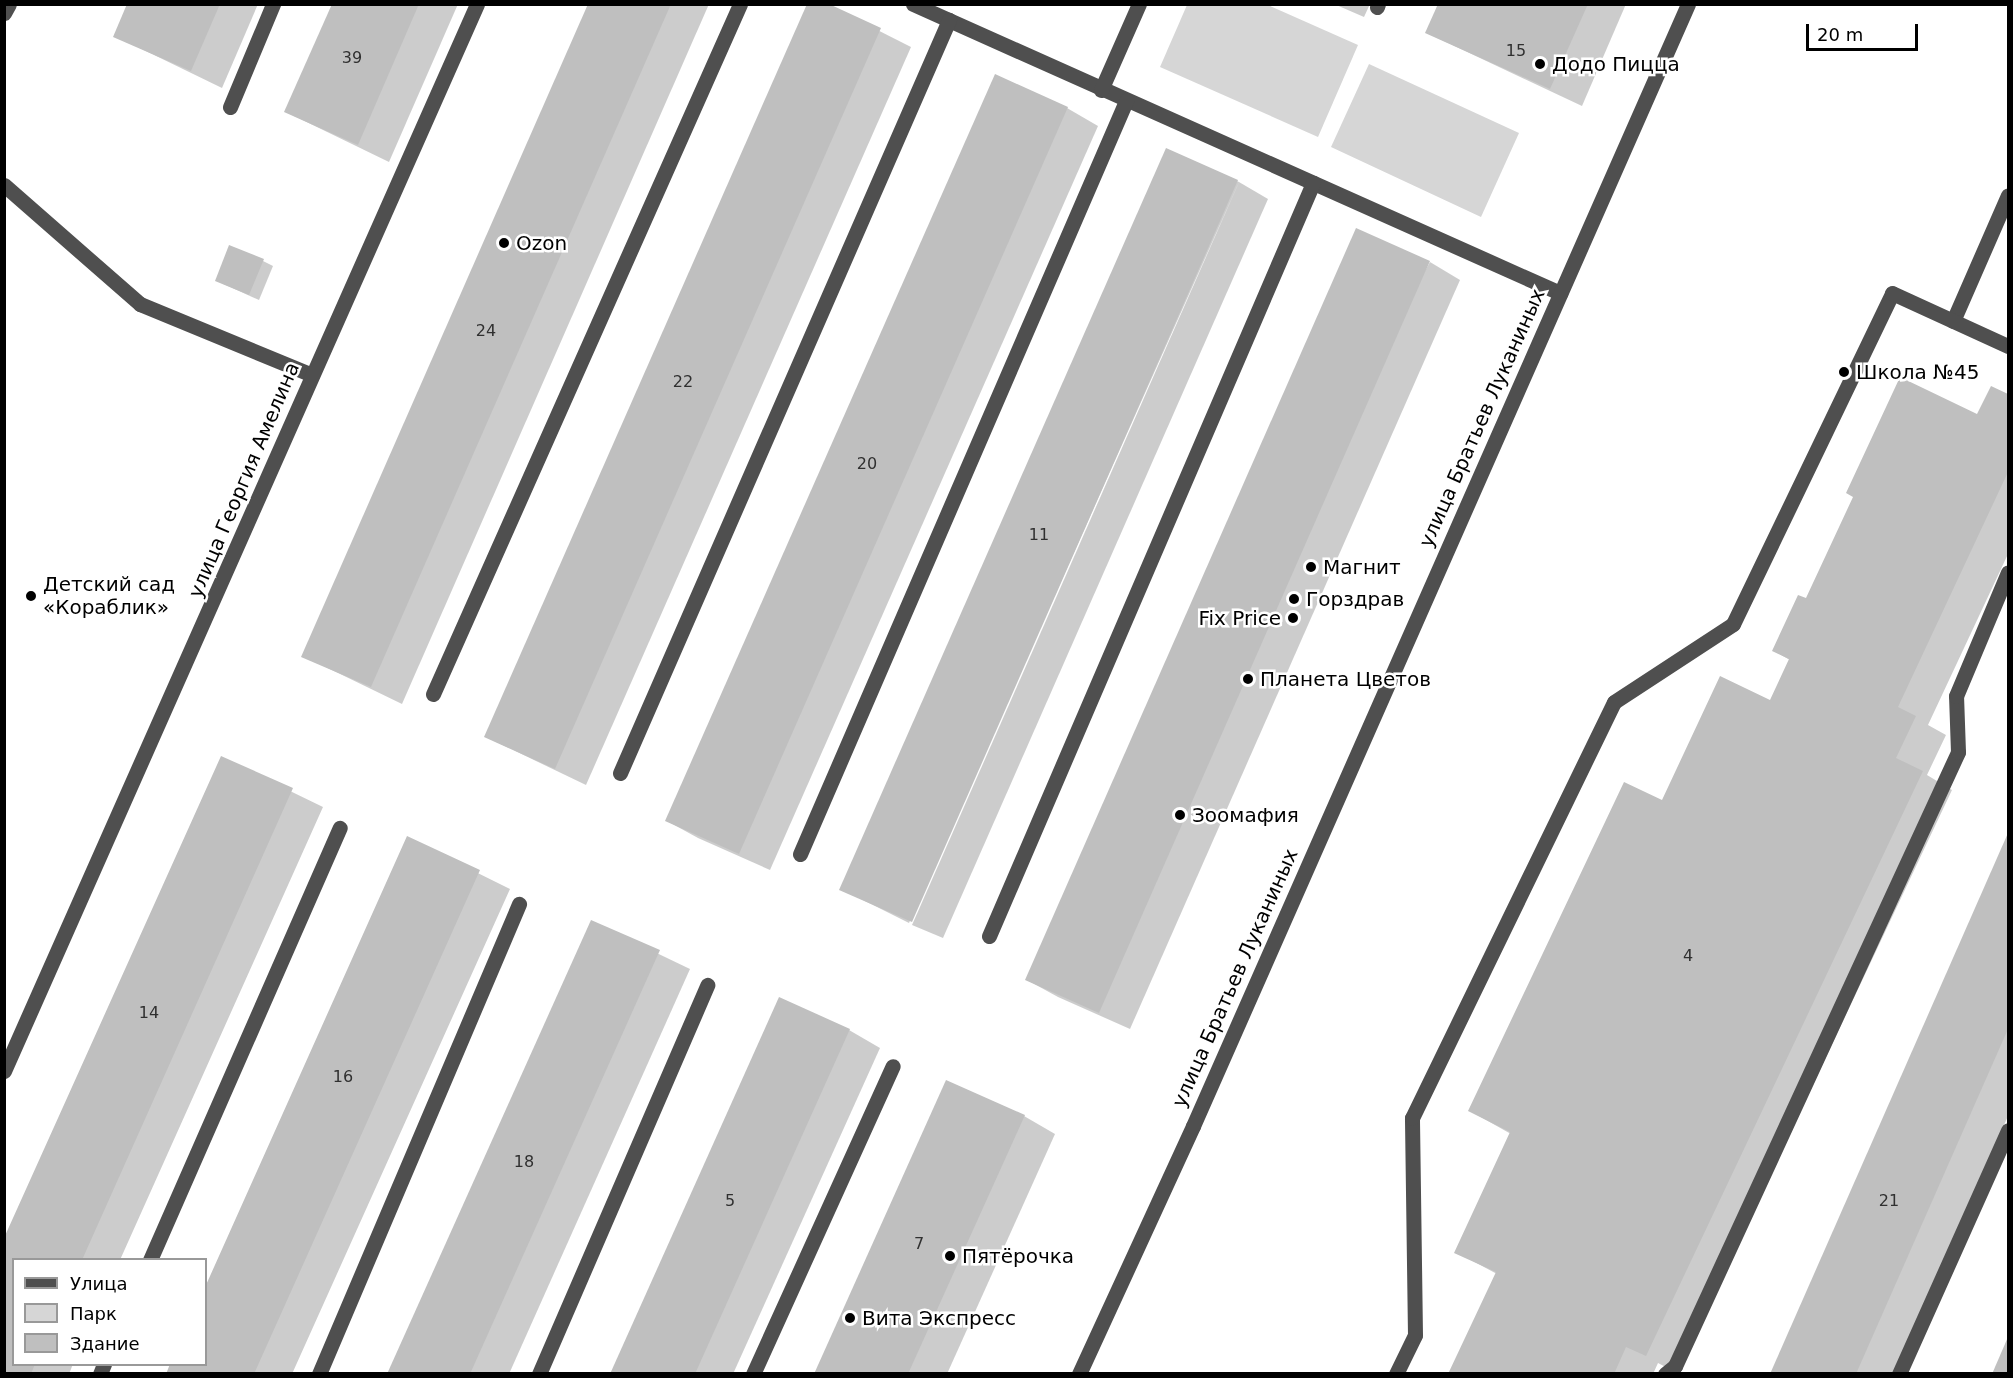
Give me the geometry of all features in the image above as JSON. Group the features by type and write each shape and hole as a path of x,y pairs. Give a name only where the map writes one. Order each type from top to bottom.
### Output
{"street":[{"path":"4,13 9,4"},
{"path":"230,107 273,4"},
{"name":"улица Георгия Амелина","path":"4,1071 477,4"},
{"path":"433,694 740,4"},
{"path":"914,4 1101,90 1560,293"},
{"path":"1101,90 1138,4"},
{"name":"улица Братьев Луканиных","path":"1078,1374 1193,1126 1688,4"},
{"path":"620,773 949,20"},
{"path":"800,854 1126,101"},
{"path":"989,936 1313,183"},
{"path":"4,185 140,304 312,375"},
{"path":"1953,321 2008,195"},
{"path":"1396,1374 1415,1335 1412,1118 1614,702 1733,624 1892,293 2008,346"},
{"path":"1665,1374 1675,1366 1958,752 1956,696 2008,572"},
{"path":"151,1258 340,828"},
{"path":"319,1374 519,904"},
{"path":"539,1374 707,985"},
{"path":"753,1374 892,1066"},
{"path":"1899,1374 2008,1130"}],"green space":[{"path":"1187,5 1268,5 1358,45 1318,137 1160,67"},
{"path":"1369,64 1519,133 1481,217 1331,147"}],"building":[{"path":"127,4 220,4 191,71 113,37"},
{"path":"332,4 419,4 358,145 284,112"},
{"path":"588,4 671,4 371,687 301,657"},
{"path":"807,4 829,4 881,28 555,769 484,737"},
{"path":"1438,4 1588,4 1550,89 1425,33"},
{"path":"995,74 1068,107 739,854 665,821"},
{"path":"1166,148 1238,180 912,922 839,890"},
{"path":"1356,228 1430,261 1099,1013 1025,980"},
{"path":"229,245 264,259 249,295 215,281"},
{"path":"1900,377 1977,414 1991,386 2008,394 2008,472 1898,707 1916,716 1896,758 1923,771 1646,1356 1626,1347 1614,1374 1448,1374 1496,1272 1454,1253 1510,1132 1468,1111 1624,782 1662,800 1720,676 1770,700 1789,659 1772,651 1798,595 1806,598 1853,497 1846,493"},
{"path":"221,756 293,788 83,1258 12,1258 12,1366 34,1366 31,1374 4,1374 4,1238"},
{"path":"2008,833 2008,1029 1856,1374 1770,1374"},
{"path":"407,836 480,870 254,1374 166,1374 169,1366 207,1366 207,1283"},
{"path":"591,920 660,950 470,1374 387,1374"},
{"path":"779,997 850,1029 695,1374 610,1374"},
{"path":"946,1080 1025,1115 908,1374 814,1374"},
{"path":"2008,1337 2008,1374 1992,1374"}],"place":[{"name":"Додо Пицца","path":"1540,64"},
{"name":"Ozon","path":"504,243"},
{"name":"Школа №45","path":"1844,372"},
{"name":"Магнит","path":"1311,567"},
{"name":"Детский сад «Кораблик»","path":"31,596"},
{"name":"Горздрав","path":"1294,599"},
{"name":"Fix Price","path":"1293,618"},
{"name":"Планета Цветов","path":"1248,679"},
{"name":"Зоомафия","path":"1180,815"},
{"name":"Пятёрочка","path":"950,1256"},
{"name":"Вита Экспресс","path":"850,1318"}]}
